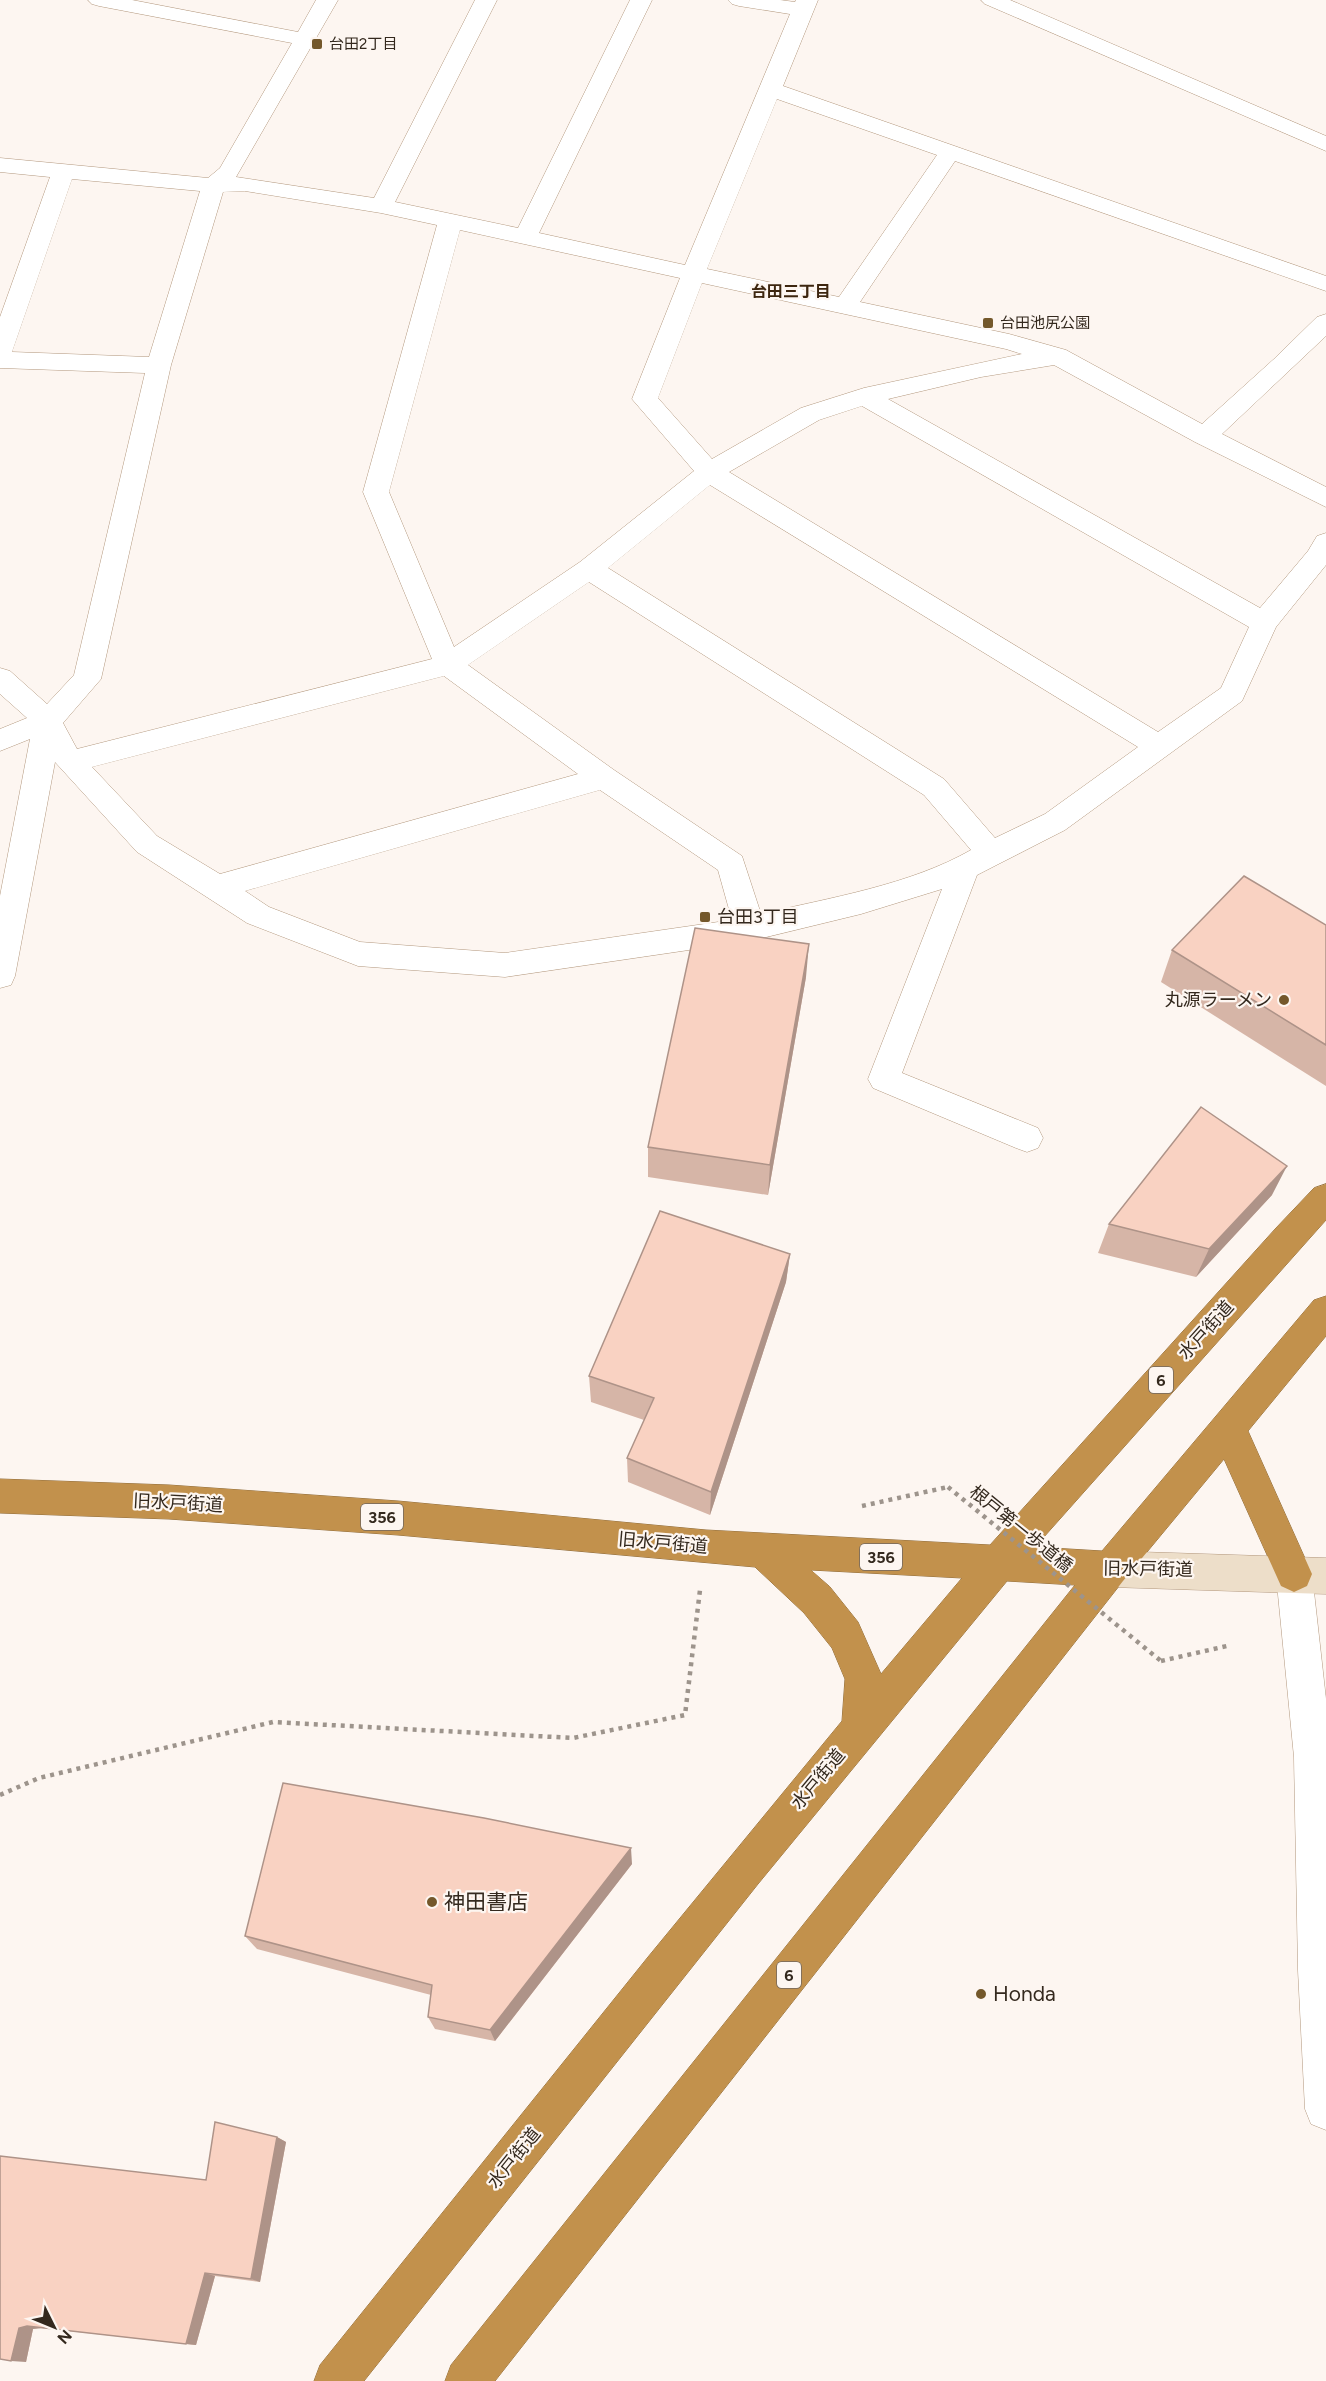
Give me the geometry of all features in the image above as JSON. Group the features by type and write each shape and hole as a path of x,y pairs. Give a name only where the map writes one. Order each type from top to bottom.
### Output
{"highway":[{"name":"水戸街道","path":"336,2381 750,1861 999,1563 1326,1198"},
{"name":"6","path":"467,2381 1110,1569 1326,1311"},
{"path":"1229,1428 1258,1498 1310,1575"},
{"name":"旧水戸街道","path":"0,1496 169,1502 387,1517 706,1547 1110,1569"},
{"path":"763,1551 817,1600 845,1635 864,1679 860,1730"}],"street":[{"path":"99,0 303,39"},
{"path":"0,740 48,721 87,679 159,365 213,185 229,172 327,0"},
{"path":"381,206 486,0"},
{"path":"526,236 641,0"},
{"path":"740,0 805,5 693,275 645,399 709,472 1160,747"},
{"path":"992,0 1326,144"},
{"path":"771,89 1326,284"},
{"path":"845,306 950,152"},
{"path":"0,165 213,185 245,184 381,206 1009,342 1057,356 1204,436 1326,498"},
{"path":"0,352 63,171"},
{"path":"450,222 376,492 448,665 604,778 731,864 750,929"},
{"path":"1204,436 1284,365 1326,322"},
{"path":"70,762 448,665 589,569 709,472 810,414 864,396 981,369 1057,356"},
{"path":"0,360 159,365"},
{"path":"864,396 1264,623"},
{"path":"0,678 48,721 55,739 70,762 147,844 258,915 358,954 505,965 750,929 861,902 956,873 1055,822 1232,694 1264,623 1319,556 1326,542"},
{"path":"589,569 934,787 978,860"},
{"path":"0,976 48,721"},
{"path":"217,887 604,778"},
{"path":"978,860 885,1079 1027,1138"},
{"name":"旧水戸街道","path":"1110,1569 1310,1575"},
{"path":"1310,1575 1318,1970 1326,2109"}],"path":[{"name":"根戸第一歩道橋","path":"862,1506 948,1487 1161,1661 1231,1645"},
{"path":"0,1795 39,1778 273,1722 573,1738 685,1715 706,1547"}],"building":[{"path":"1244,876 1326,925 1326,1045 1172,950"},
{"path":"695,928 809,944 770,1165 648,1147"},
{"path":"1201,1107 1287,1166 1209,1249 1109,1224"},
{"path":"660,1211 790,1254 711,1492 627,1458 654,1398 589,1376"},
{"path":"283,1783 484,1818 631,1848 490,2030 428,2017 432,1985 245,1936"},
{"path":"215,2122 277,2137 251,2279 205,2273 186,2344 27,2326 19,2328 11,2361 0,2359 0,2156 206,2180"}],"place":[{"name":"台田2丁目","path":"317,44"},
{"name":"台田池尻公園","path":"988,323"},
{"name":"台田3丁目","path":"705,917"},
{"name":"丸源ラーメン","path":"1284,1000"},
{"name":"神田書店","path":"432,1902"},
{"name":"Honda","path":"981,1994"}],"district":[{"name":"台田三丁目","path":"791,291"}]}
